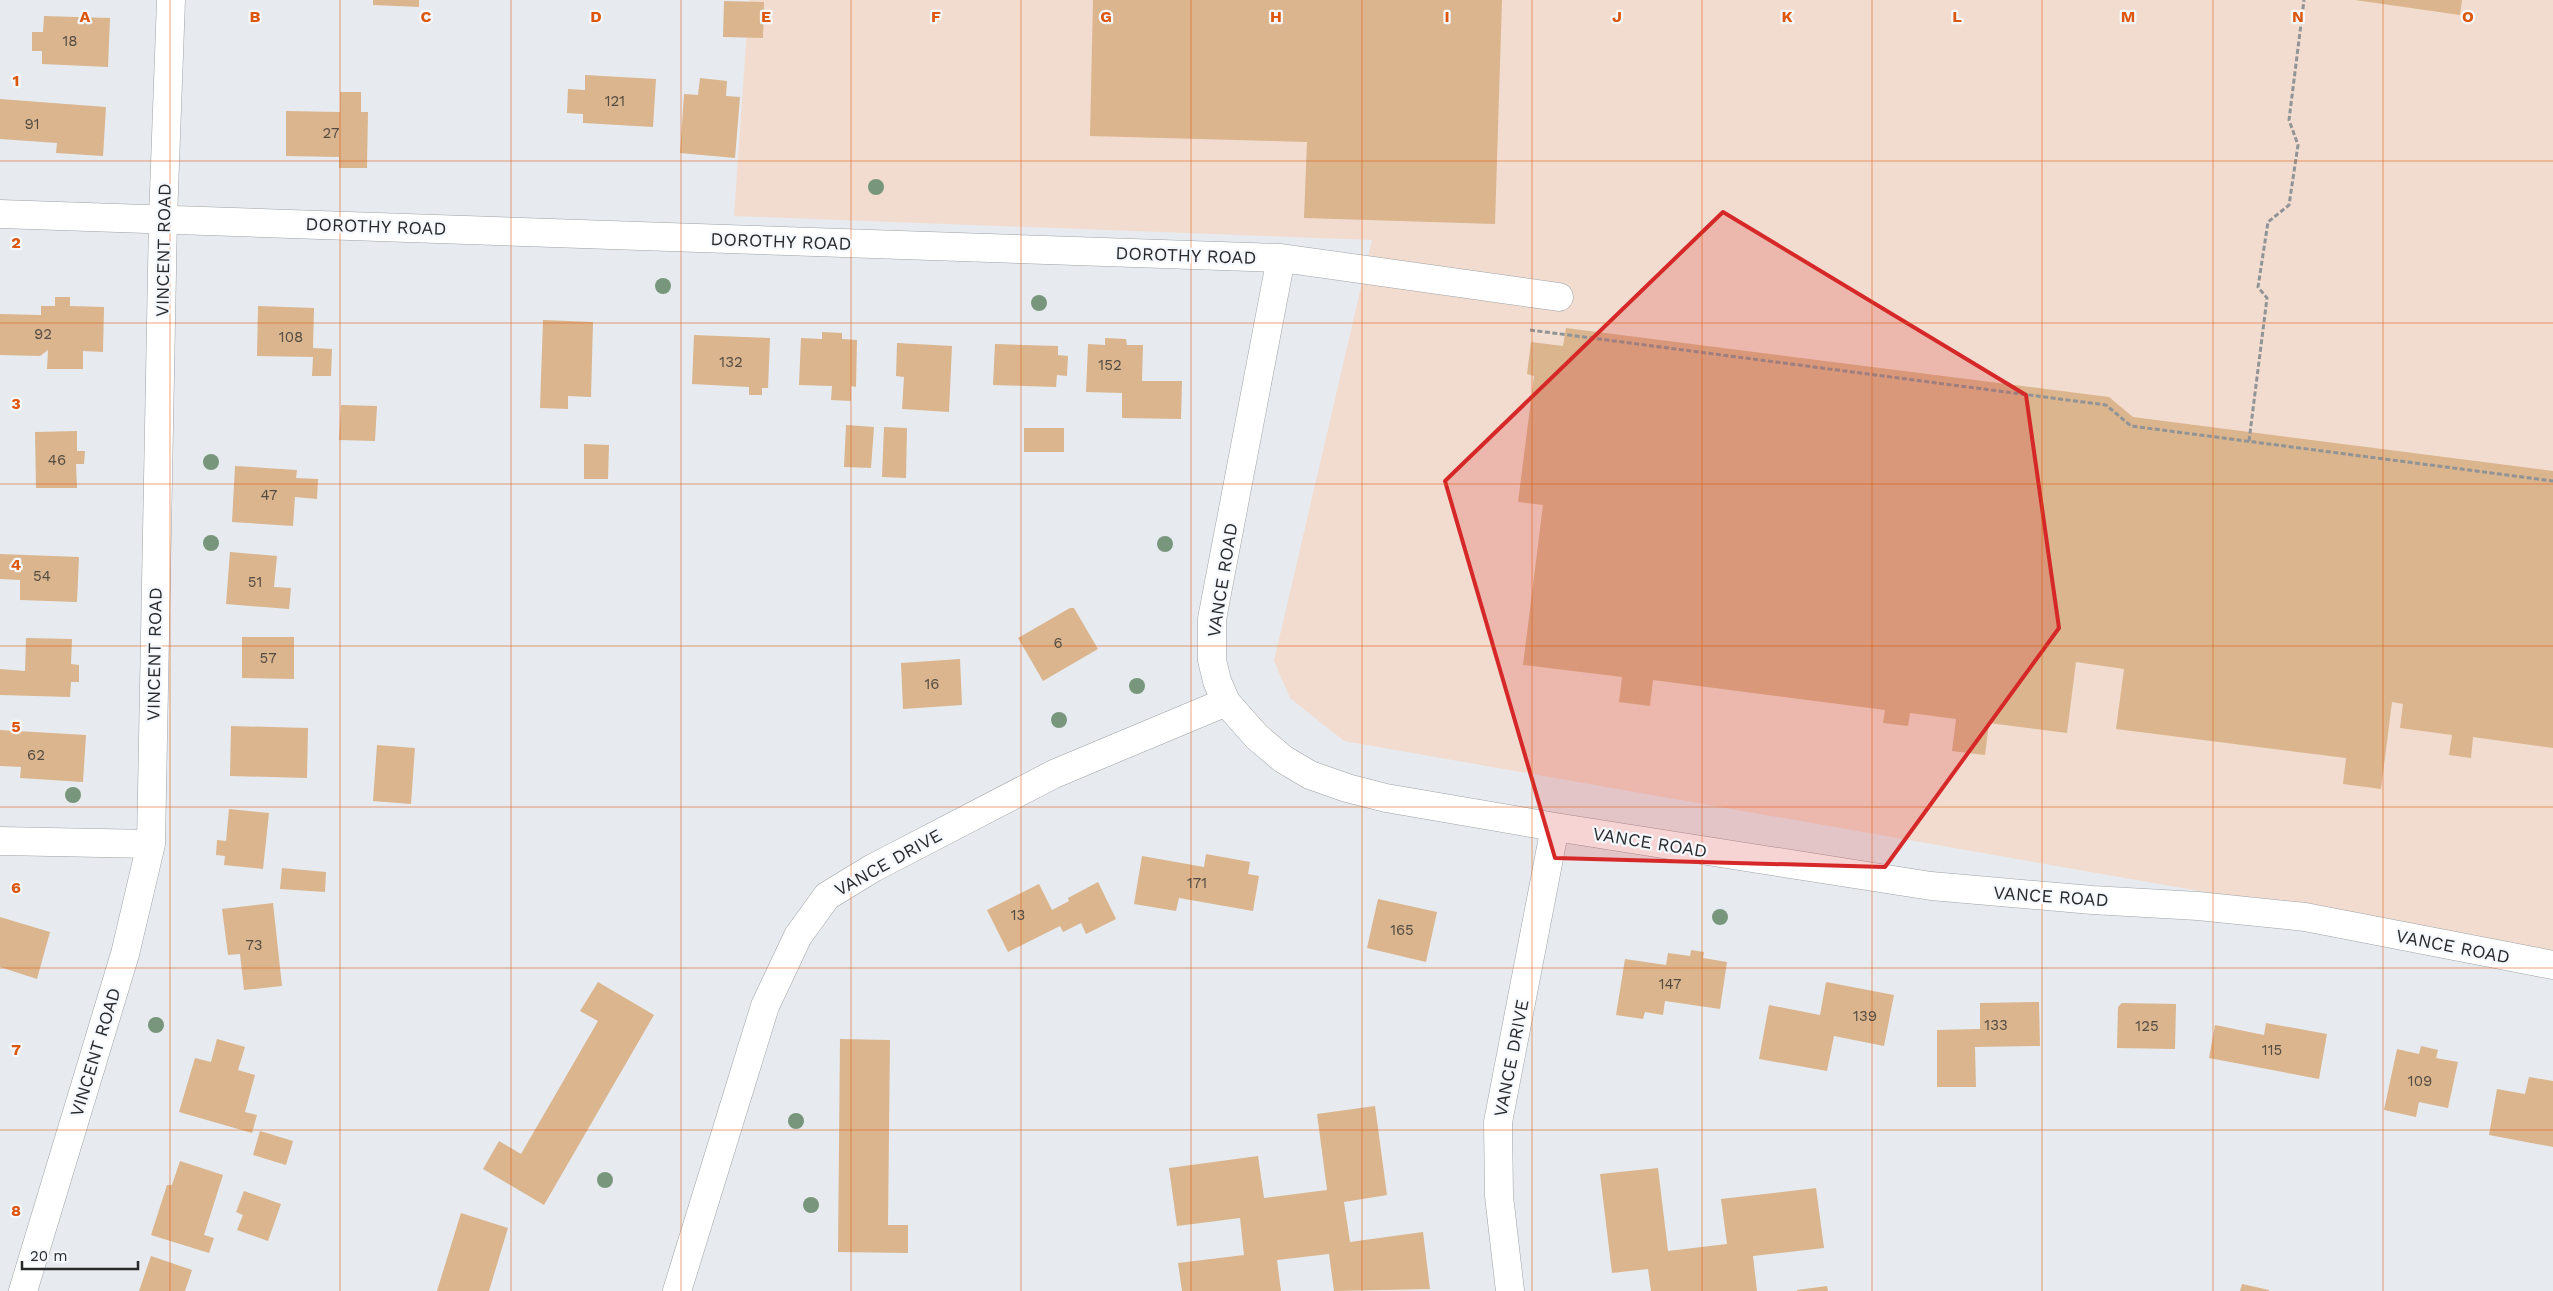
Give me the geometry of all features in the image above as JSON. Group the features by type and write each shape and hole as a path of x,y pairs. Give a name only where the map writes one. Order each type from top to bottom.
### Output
{"street":[{"name":"VINCENT ROAD","path":"23,1291 125,954 151,844 163,219 171,0"},
{"name":"DOROTHY ROAD","path":"0,214 1282,258 1559,297"},
{"name":"VANCE ROAD","path":"1282,258 1212,619 1212,660 1217,681 1226,702 1257,737 1283,759 1310,775 1347,788 1386,798 1555,827 1931,886 2092,900 2198,906 2305,917 2553,965"},
{"name":"VANCE DRIVE","path":"677,1291 765,1006 798,936 827,896 873,868 1054,774 1226,702"},
{"name":"VANCE DRIVE","path":"1510,1291 1499,1196 1498,1122 1555,827"},
{"path":"0,841 151,844"}],"path":[{"path":"2249,441 2266,298 2258,287 2268,222 2290,205 2298,145 2289,120 2304,0"},
{"path":"1564,336 2106,405 2131,426 2553,481"}],"highlighted area":[{"path":"1723,212 2026,395 2059,628 1885,867 1555,858 1445,481"}],"shaded area":[{"path":"749,0 2553,0 2553,953 1344,741 1290,698 1274,661 1372,240 734,216"}],"building":[{"path":"373,0 419,0 419,7 373,5"},
{"path":"1093,0 1502,0 1495,224 1304,218 1307,142 1090,136"},
{"path":"2355,0 2462,0 2460,15"},
{"path":"724,1 764,2 763,38 723,37"},
{"path":"44,16 110,18 108,67 42,64 42,51 32,51 32,32 43,32"},
{"path":"585,75 656,79 653,127 583,123 583,114 567,113 568,89 585,90"},
{"path":"700,78 727,81 726,96 740,97 735,158 680,153 684,94 698,95"},
{"path":"340,92 361,92 361,112 368,112 367,168 339,168 339,157 286,156 286,111 340,112"},
{"path":"0,99 106,107 103,156 56,153 57,143 0,139"},
{"path":"55,297 70,297 70,306 104,307 103,352 83,351 83,369 47,369 48,350 40,356 0,355 0,314 41,315 41,306 55,306"},
{"path":"258,306 314,308 313,348 332,349 331,376 312,376 313,357 257,356"},
{"path":"543,320 593,322 591,397 568,396 568,409 540,408"},
{"path":"1566,328 2109,397 2133,417 2553,471 2553,748 2473,737 2471,758 2449,755 2452,735 2400,728 2403,704 2392,702 2381,789 2343,784 2346,758 2116,729 2124,669 2076,662 2067,733 1989,723 1985,755 1952,751 1956,719 1910,713 1908,726 1883,723 1885,710 1653,680 1650,706 1619,702 1622,677 1523,665 1543,505 1518,502 1534,376 1527,374 1531,342 1563,346"},
{"path":"822,332 842,333 842,339 857,340 856,387 851,386 851,401 831,400 832,386 799,385 801,338 822,339"},
{"path":"694,335 770,338 768,388 762,388 762,395 749,395 749,387 692,384"},
{"path":"1105,338 1126,339 1127,345 1143,345 1142,381 1182,381 1181,419 1122,418 1122,393 1086,392 1088,344 1105,345"},
{"path":"897,343 952,346 949,412 902,409 904,377 896,376"},
{"path":"995,344 1058,346 1058,355 1068,356 1067,376 1057,375 1056,387 993,385"},
{"path":"341,405 377,406 375,441 339,440"},
{"path":"846,425 874,427 871,468 844,467"},
{"path":"884,427 907,428 906,478 882,477"},
{"path":"1024,428 1064,428 1064,452 1024,452"},
{"path":"77,431 77,451 85,451 84,464 76,464 77,488 36,488 35,432"},
{"path":"584,444 609,445 608,479 584,479"},
{"path":"235,466 297,470 296,478 318,479 317,499 295,497 293,526 232,522"},
{"path":"230,552 277,556 274,587 291,588 289,609 226,604"},
{"path":"0,554 79,557 77,602 20,600 20,580 0,579"},
{"path":"1070,608 1074,608 1098,649 1043,681 1018,638"},
{"path":"242,637 294,637 294,679 242,678"},
{"path":"26,638 72,639 71,664 79,665 79,682 71,682 70,697 0,695 0,669 25,671"},
{"path":"960,659 962,705 903,709 901,663"},
{"path":"231,726 308,728 307,778 230,776"},
{"path":"0,730 86,735 83,782 20,778 21,767 0,766"},
{"path":"377,745 415,748 411,804 373,801"},
{"path":"229,809 269,813 263,869 224,865 225,856 216,855 217,840 226,841"},
{"path":"1206,854 1250,862 1248,874 1259,876 1253,911 1179,898 1176,911 1134,904 1142,856 1204,867"},
{"path":"282,868 326,872 325,892 280,889"},
{"path":"1098,882 1116,919 1086,934 1081,923 1063,932 1060,926 1008,952 987,910 1039,884 1052,910 1069,901 1068,898"},
{"path":"1378,899 1437,912 1426,962 1367,948"},
{"path":"273,903 282,986 244,990 240,954 228,955 222,909"},
{"path":"0,917 50,932 37,979 0,967"},
{"path":"1691,950 1704,952 1703,958 1727,962 1720,1009 1665,1001 1663,1015 1645,1012 1643,1019 1616,1015 1625,959 1666,965 1668,953 1690,956"},
{"path":"598,982 654,1015 544,1205 483,1169 499,1141 521,1154 598,1021 580,1011"},
{"path":"1826,982 1894,995 1884,1046 1834,1036 1827,1071 1759,1059 1769,1005 1820,1015"},
{"path":"2039,1002 2040,1046 1975,1047 1976,1087 1937,1087 1937,1030 1980,1029 1980,1003"},
{"path":"2122,1003 2176,1004 2175,1049 2117,1048 2118,1007"},
{"path":"2266,1023 2327,1034 2319,1079 2209,1058 2215,1025 2264,1035"},
{"path":"217,1039 245,1047 238,1070 255,1075 245,1112 257,1115 252,1133 179,1112 195,1058 211,1062"},
{"path":"840,1039 890,1040 888,1225 908,1225 908,1253 838,1252"},
{"path":"2421,1046 2438,1050 2436,1058 2458,1062 2448,1108 2419,1102 2416,1117 2384,1110 2397,1049 2419,1054"},
{"path":"2529,1077 2553,1081 2553,1147 2489,1135 2497,1089 2525,1094"},
{"path":"1375,1106 1387,1195 1344,1202 1350,1242 1423,1232 1430,1289 1334,1291 1329,1254 1277,1260 1281,1291 1182,1291 1178,1263 1244,1255 1240,1218 1177,1226 1169,1168 1258,1156 1264,1198 1327,1190 1317,1114"},
{"path":"260,1131 293,1141 286,1165 253,1155"},
{"path":"180,1161 223,1175 204,1235 214,1238 209,1253 151,1235 167,1185 172,1185"},
{"path":"1658,1168 1668,1251 1727,1244 1721,1199 1816,1188 1824,1248 1753,1256 1757,1291 1651,1291 1648,1269 1612,1273 1600,1174"},
{"path":"244,1191 281,1204 268,1241 237,1230 243,1215 236,1212"},
{"path":"461,1213 508,1228 489,1291 437,1291"},
{"path":"151,1256 192,1270 185,1291 139,1291"},
{"path":"2242,1284 2269,1290 2269,1291 2240,1291"},
{"path":"1827,1286 1828,1291 1797,1291 1797,1290"}]}
